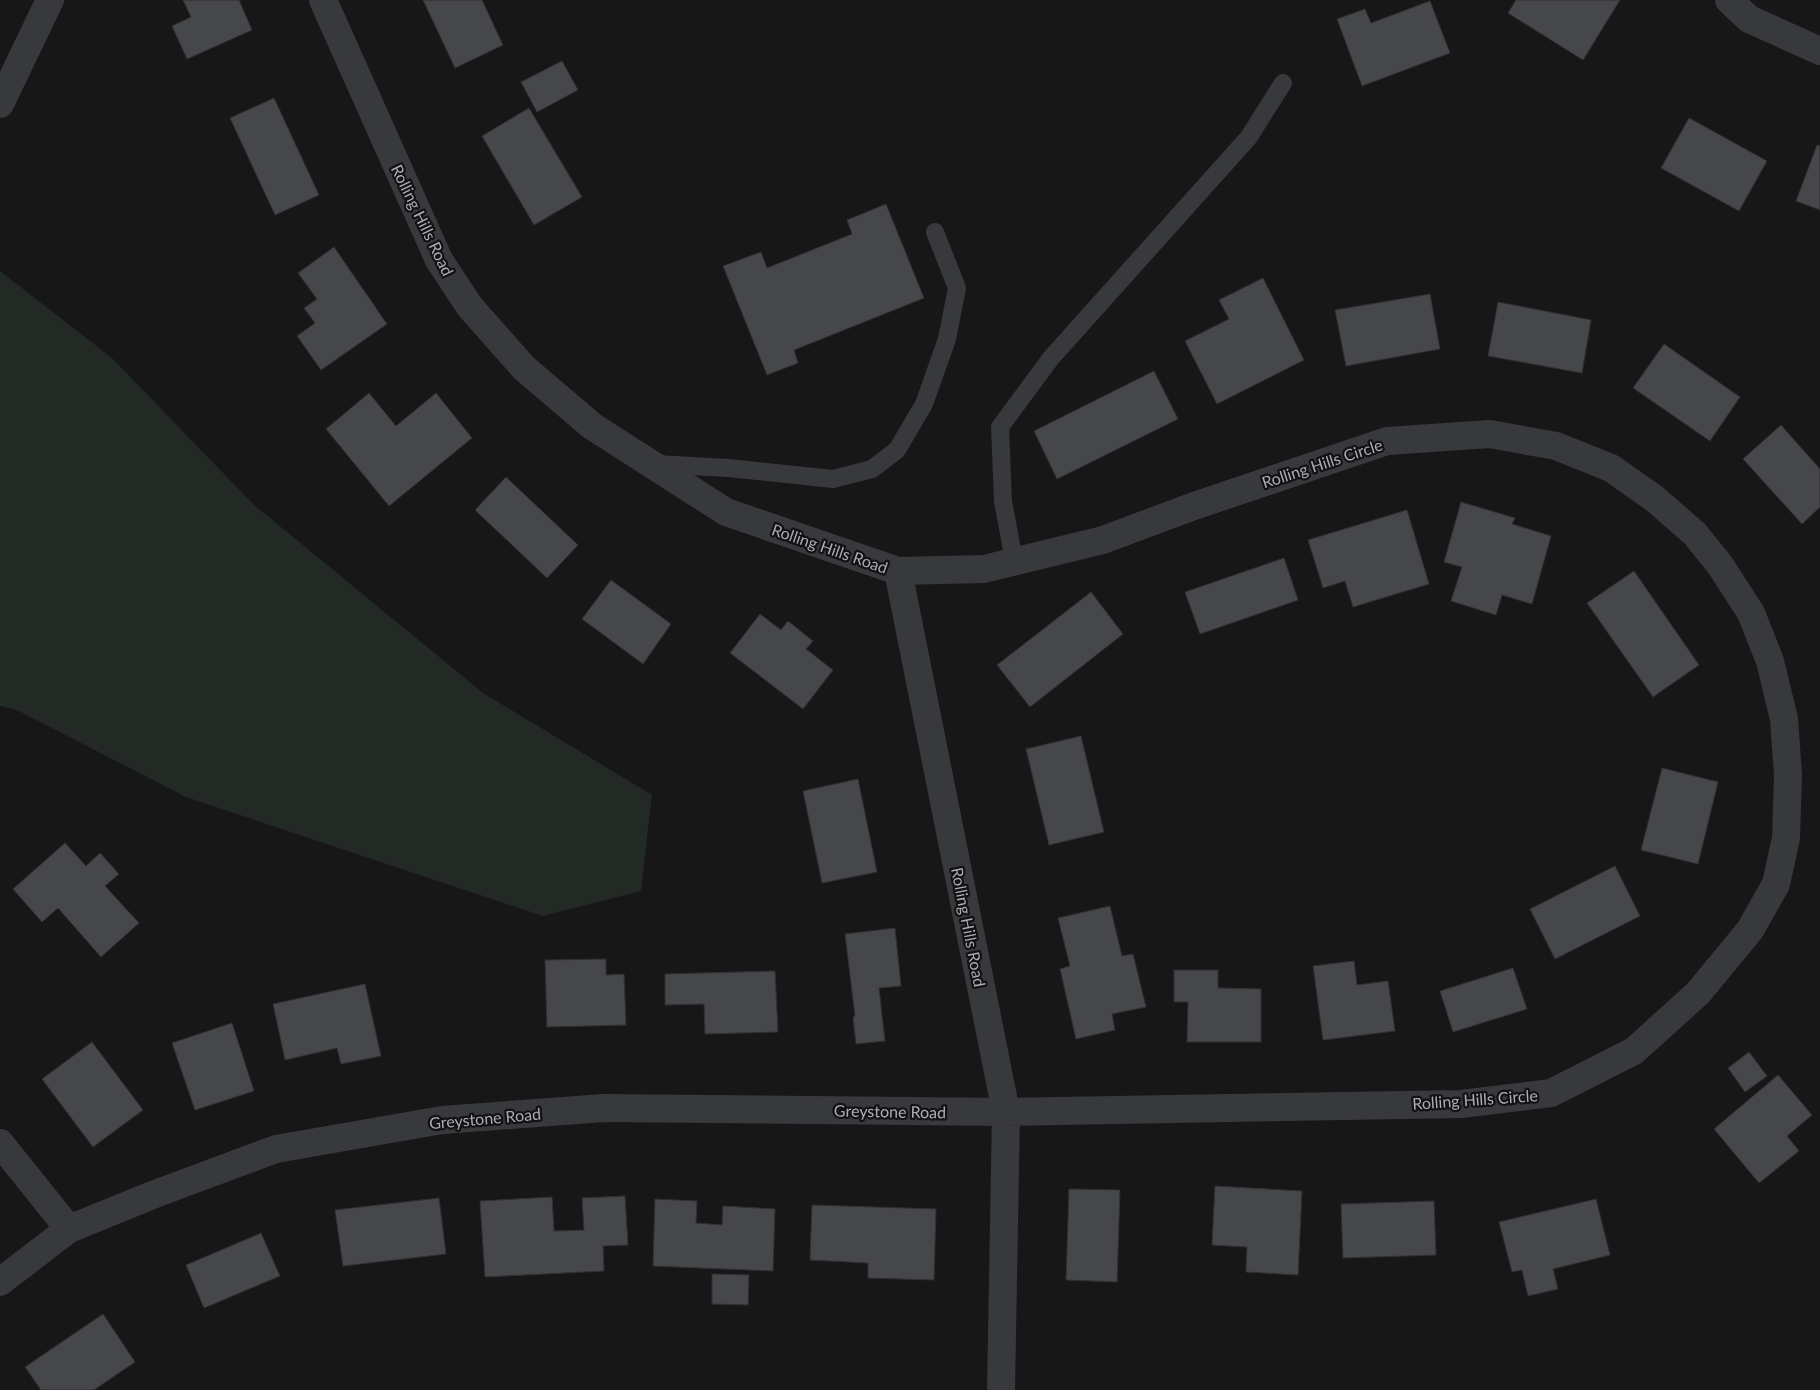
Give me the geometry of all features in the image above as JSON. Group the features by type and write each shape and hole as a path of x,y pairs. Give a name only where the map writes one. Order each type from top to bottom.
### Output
{"street":[{"path":"0,104 50,0"},
{"name":"Rolling Hills Road","path":"323,0 439,260 470,307 524,368 592,426 726,512 898,571 1006,1112 1001,1390"},
{"path":"1729,0 1749,19 1820,51"},
{"name":"Rolling Hills Circle","path":"898,571 984,569 1103,540 1194,506 1387,441 1490,434 1556,446 1611,468 1655,499 1695,534 1720,566 1751,613 1770,661 1784,719 1788,775 1786,838 1776,884 1750,930 1698,993 1634,1051 1551,1093 1461,1104 1006,1112"},
{"name":"Greystone Road","path":"0,1282 69,1229 155,1194 276,1149 442,1120 604,1108 1006,1112"},
{"path":"0,1143 69,1229"}],"lane":[{"path":"1014,562 1003,501 1000,427 1051,358 1249,137 1283,83"},
{"path":"651,464 728,468 833,479 872,469 897,450 924,404 947,339 957,288 935,232"}],"shaded area":[{"path":"0,271 112,358 253,504 483,693 652,795 641,891 543,916 186,797 17,710 0,706"}],"building":[{"path":"183,0 239,0 252,30 187,59 172,26 191,17"},
{"path":"423,0 482,0 503,45 455,68"},
{"path":"1516,0 1620,0 1583,60 1508,13"},
{"path":"1430,1 1450,53 1362,86 1337,19 1365,9 1371,23"},
{"path":"562,61 578,90 537,112 521,82"},
{"path":"274,98 319,195 275,215 230,118"},
{"path":"529,108 582,197 534,225 482,136"},
{"path":"1689,118 1767,161 1739,211 1661,168"},
{"path":"1817,145 1820,146 1820,210 1796,201"},
{"path":"886,204 924,298 794,350 798,363 767,375 723,266 761,252 767,268 852,234 847,220"},
{"path":"334,247 387,324 321,370 297,336 315,323 304,308 317,299 298,273"},
{"path":"1263,278 1304,360 1217,404 1185,341 1229,319 1219,300"},
{"path":"1430,294 1440,349 1346,366 1335,310"},
{"path":"1498,302 1591,320 1582,373 1488,356"},
{"path":"1664,344 1740,397 1710,441 1633,388"},
{"path":"1154,371 1178,419 1057,479 1034,431"},
{"path":"369,393 396,426 436,393 472,438 389,506 326,429"},
{"path":"1781,425 1820,469 1820,507 1802,524 1743,459"},
{"path":"506,477 578,545 547,578 475,510"},
{"path":"1461,502 1515,518 1512,524 1551,536 1532,604 1502,595 1496,615 1451,601 1462,567 1444,562"},
{"path":"1407,510 1429,584 1353,607 1345,581 1323,588 1308,540"},
{"path":"1284,558 1298,600 1200,634 1185,592"},
{"path":"1634,571 1699,665 1653,697 1587,603"},
{"path":"611,580 671,624 643,664 582,619"},
{"path":"1091,592 1123,634 1030,707 997,665"},
{"path":"760,614 781,630 788,621 813,641 806,649 833,670 803,709 730,653"},
{"path":"1081,736 1104,832 1049,845 1026,749"},
{"path":"1662,768 1718,782 1698,864 1641,850"},
{"path":"858,779 877,872 822,883 803,791"},
{"path":"65,843 86,866 100,853 119,874 105,886 139,923 101,957 58,908 42,922 13,889"},
{"path":"1615,866 1640,916 1555,959 1530,909"},
{"path":"1110,906 1122,956 1133,954 1146,1007 1112,1014 1115,1030 1076,1039 1060,969 1070,966 1058,918"},
{"path":"895,928 901,986 879,988 885,1041 856,1044 853,1017 855,1016 845,934"},
{"path":"606,959 606,975 624,974 626,1025 547,1027 545,960"},
{"path":"1354,961 1357,985 1388,981 1395,1031 1323,1040 1313,966"},
{"path":"1513,968 1527,1009 1453,1032 1440,991"},
{"path":"1174,970 1218,970 1218,988 1261,989 1261,1042 1187,1042 1188,1002 1174,1002"},
{"path":"775,971 778,1032 705,1034 704,1004 665,1005 665,974"},
{"path":"365,984 381,1056 341,1064 337,1048 285,1060 273,1004"},
{"path":"232,1023 254,1091 195,1110 172,1043"},
{"path":"92,1042 143,1110 93,1147 42,1079"},
{"path":"1749,1052 1767,1076 1745,1092 1728,1068"},
{"path":"1778,1075 1812,1115 1787,1136 1799,1151 1759,1183 1714,1129"},
{"path":"1215,1186 1302,1191 1298,1275 1246,1272 1247,1247 1212,1245"},
{"path":"1069,1189 1120,1190 1117,1282 1066,1280"},
{"path":"625,1196 628,1245 603,1246 604,1271 485,1277 480,1201 552,1197 554,1231 584,1230 582,1198"},
{"path":"439,1198 446,1254 343,1266 335,1210"},
{"path":"655,1199 697,1201 696,1223 722,1225 723,1206 775,1209 773,1271 653,1266"},
{"path":"1596,1199 1610,1255 1553,1269 1558,1289 1528,1296 1522,1270 1512,1272 1499,1222"},
{"path":"1434,1201 1436,1255 1343,1258 1341,1204"},
{"path":"812,1205 936,1209 934,1280 868,1278 868,1263 810,1260"},
{"path":"261,1233 280,1276 204,1308 186,1265"},
{"path":"712,1274 749,1275 748,1305 712,1304"},
{"path":"103,1314 135,1362 94,1390 41,1390 25,1367"}]}
